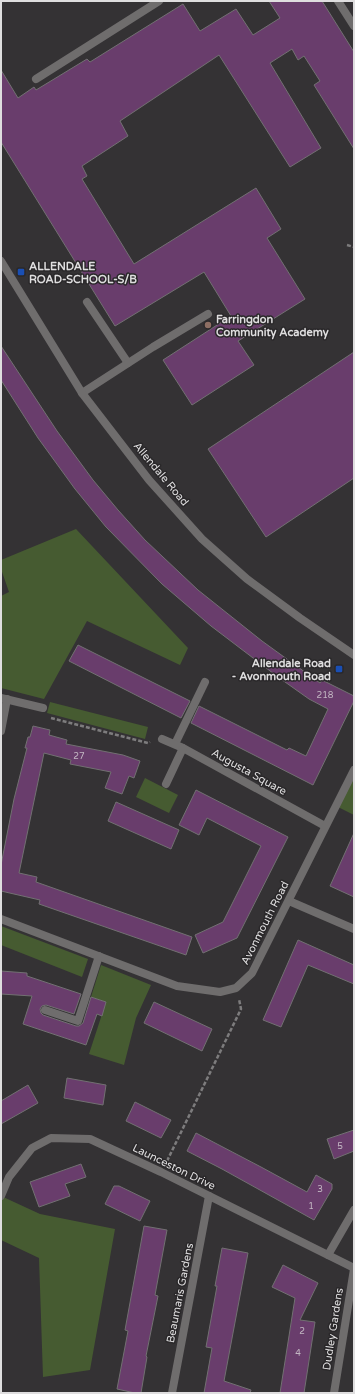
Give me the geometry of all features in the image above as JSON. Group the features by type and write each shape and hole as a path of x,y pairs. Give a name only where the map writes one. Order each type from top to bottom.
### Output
{"street":[{"path":"36,79 159,1"},
{"path":"338,1 354,26"},
{"name":"Allendale Road","path":"1,261 82,393 149,480 202,539 247,579 354,655"},
{"path":"87,302 128,363"},
{"path":"82,393 208,314"},
{"path":"174,744 205,682"},
{"path":"1,731 4,699 43,708"},
{"name":"Augusta Square","path":"162,739 183,748 325,826"},
{"path":"166,784 183,748"},
{"name":"Avonmouth Road","path":"236,988 252,973 354,770"},
{"path":"289,901 354,929"},
{"path":"1,919 177,986 220,992 236,988"},
{"path":"45,1010 78,1021 99,956"},
{"name":"Launceston Drive","path":"1,1196 9,1177 32,1148 51,1138 90,1139 161,1172 354,1269"},
{"name":"Beaumaris Gardens","path":"172,1393 209,1196"},
{"path":"328,1255 354,1210"},
{"name":"Dudley Gardens","path":"334,1393 354,1269"}],"path":[{"path":"347,245 354,247"},
{"path":"51,718 148,743 162,739"},
{"path":"161,1172 240,1009 236,988"}],"green space":[{"path":"76,529 188,648 180,665 87,621 44,699 1,688 1,596 9,592 1,569 1,560"},
{"path":"50,702 148,727 145,739 47,713"},
{"path":"354,770 354,815 336,806"},
{"path":"145,778 178,795 169,813 136,797"},
{"path":"1,926 88,959 82,977 1,945"},
{"path":"101,965 151,985 136,1018 124,1065 89,1054 106,1002 91,997"},
{"path":"1,1196 40,1214 115,1229 90,1370 43,1377 39,1258 1,1240"}],"building":[{"path":"269,1 322,1 354,52 354,149 314,85 320,81 304,56 298,60 292,49 270,63 321,148 290,167 219,55 120,121 128,136 82,166 87,176 82,179 134,264 256,188 281,229 267,238 305,299 238,341 254,365 192,405 163,360 231,316 204,272 115,326 1,142 1,70 18,98 34,87 36,90 87,59 90,62 183,4 200,31 236,9 253,35 280,18"},
{"path":"1,346 57,431 93,480 145,540 198,590 262,641 320,683 322,680 354,696 354,701 313,785 191,723 199,706 287,750 289,748 306,756 328,709 309,699 211,626 162,584 106,527 75,489 38,438 1,380"},
{"path":"354,352 354,478 266,537 208,449"},
{"path":"78,645 190,701 181,718 69,661"},
{"path":"33,726 50,730 49,735 67,740 66,744 123,755 140,761 134,778 129,776 122,794 105,788 111,772 70,764 71,760 44,753 19,873 37,877 36,882 192,937 186,955 39,904 40,900 1,891 1,865 14,799 27,748 25,748"},
{"path":"196,790 288,837 237,938 203,953 195,935 223,922 261,846 207,818 199,835 179,825"},
{"path":"116,802 179,830 171,849 108,821"},
{"path":"354,833 354,897 330,886"},
{"path":"298,940 354,965 354,984 308,965 281,1027 263,1020"},
{"path":"1,971 27,973 27,976 81,994 74,1014 46,1005 42,1006 40,1009 43,1015 76,1026 83,1023 91,997 106,1002 102,1016 97,1014 86,1045 23,1024 32,996 1,994"},
{"path":"154,1002 212,1029 202,1051 144,1023"},
{"path":"67,1078 106,1085 103,1105 64,1098"},
{"path":"28,1085 38,1103 1,1124 1,1101"},
{"path":"135,1102 171,1120 161,1138 126,1121"},
{"path":"354,1130 354,1151 334,1159 327,1139"},
{"path":"196,1133 307,1192 316,1175 332,1184 332,1189 314,1220 187,1151"},
{"path":"81,1164 86,1177 65,1184 70,1196 39,1207 30,1182"},
{"path":"114,1186 119,1186 150,1201 140,1221 105,1204"},
{"path":"144,1226 167,1230 155,1295 158,1296 146,1356 141,1393 135,1393 117,1389 128,1331 125,1330"},
{"path":"222,1248 248,1253 224,1381 251,1390 250,1393 204,1393 212,1348 206,1347"},
{"path":"283,1265 318,1283 300,1320 315,1322 304,1393 280,1393 295,1298 272,1287"}],"place":[{"name":"ALLENDALE ROAD-SCHOOL-S/B","path":"21,272"},
{"name":"Farringdon Community Academy","path":"208,325"},
{"name":"Allendale Road - Avonmouth Road","path":"339,669"}]}
